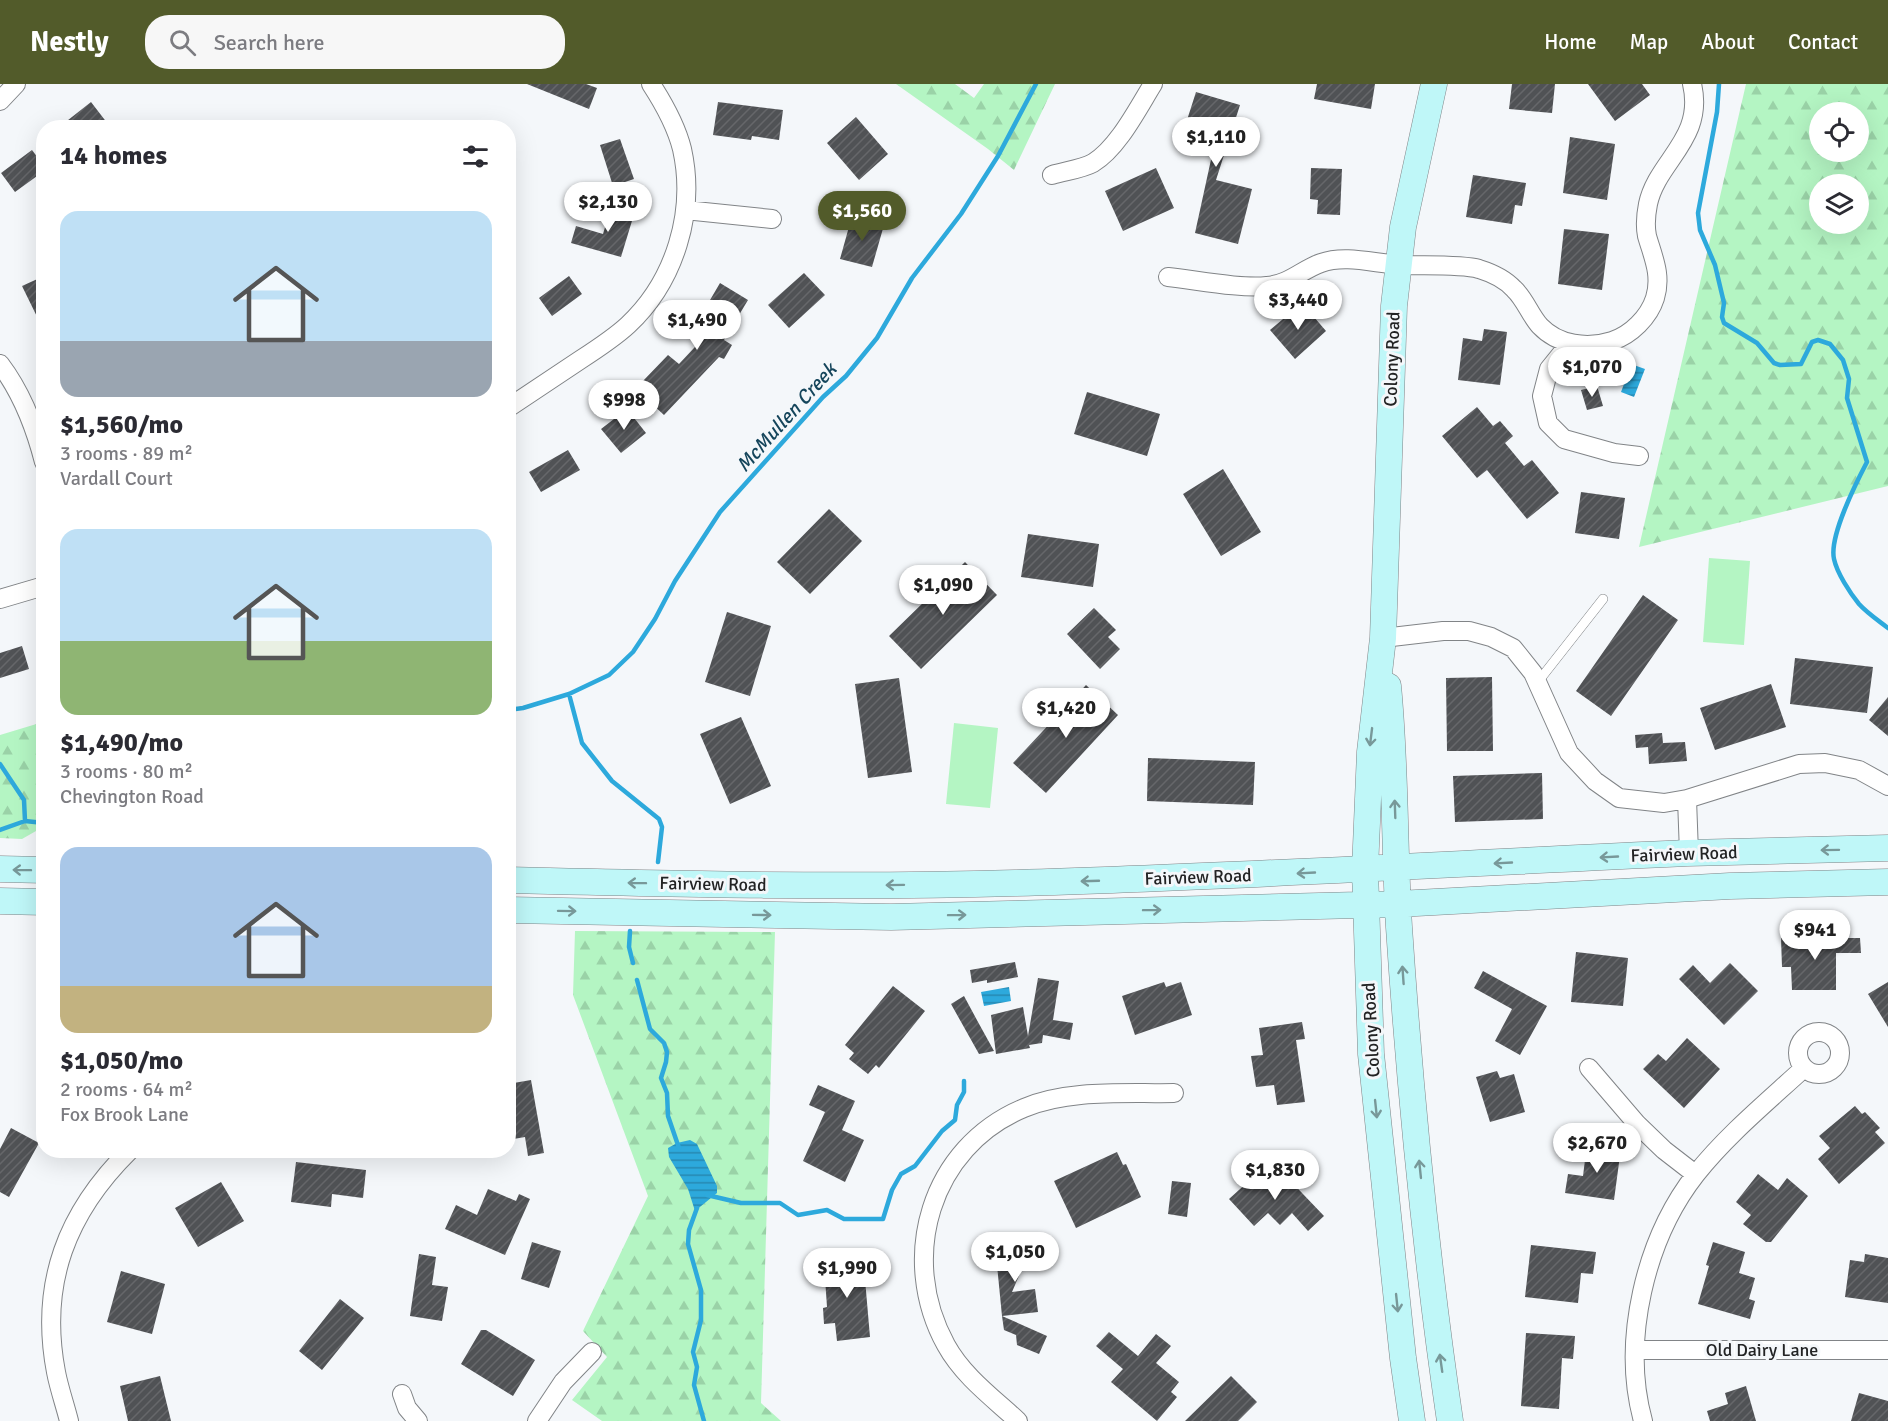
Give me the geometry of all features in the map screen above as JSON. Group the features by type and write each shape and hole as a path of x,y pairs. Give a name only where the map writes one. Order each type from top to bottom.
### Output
{"main road":[{"name":"Colony Road","path":"1412,1421 1371,1054 1365,870 1370,752 1383,638 1393,328 1398,265 1403,227 1434,84"},
{"name":"Colony Road","path":"1383,638 1393,734 1398,904 1408,1053 1440,1357 1450,1421"},
{"name":"Fairview Road","path":"516,880 890,885 1024,883 1365,870 1689,853 1888,848"},
{"path":"0,869 36,870"},
{"name":"Fairview Road","path":"516,910 891,917 1398,904 1730,886 1888,882"},
{"path":"0,902 36,902"}],"street":[{"path":"0,101 16,84"},
{"path":"516,403 628,325 647,304 664,279 676,253 685,210 686,176 682,148 673,122 651,84"},
{"path":"1052,175 1091,164 1100,158 1114,144 1154,84"},
{"path":"1168,277 1266,286 1288,282 1320,263 1334,260 1475,268 1492,273 1514,289 1539,325 1551,335 1570,343 1591,345 1618,338 1640,323 1655,299 1658,273 1647,234 1648,204 1657,183 1687,135 1692,116 1692,84"},
{"path":"685,210 772,219"},
{"path":"1570,343 1549,369 1544,387 1542,396 1548,423 1564,439 1604,451 1639,456"},
{"path":"0,364 21,398 36,435"},
{"path":"0,599 36,588"},
{"path":"1383,638 1443,631 1469,631 1491,637 1513,648 1533,673 1569,753 1595,781 1619,798 1665,803 1687,799 1799,764 1825,763 1858,770 1888,786"},
{"path":"1687,799 1689,853"},
{"path":"1589,1068 1637,1124 1664,1150 1695,1174"},
{"path":"1643,1421 1636,1379 1640,1300 1648,1265 1671,1211 1695,1174 1714,1153 1804,1068"},
{"path":"1018,1421 973,1380 947,1347 936,1326 928,1299 923,1266 926,1229 939,1190 958,1158 977,1138 999,1121 1024,1108 1067,1096 1174,1093"},
{"path":"69,1421 56,1373 51,1338 52,1299 58,1266 76,1218 93,1191 123,1158"},
{"name":"Old Dairy Lane","path":"1636,1350 1888,1350"},
{"path":"537,1421 563,1382 592,1352"},
{"path":"402,1394 407,1408 417,1421"}],"lane":[{"path":"1538,683 1603,599"}],"green space":[{"path":"896,84 955,84 974,98 984,84 1055,84 1014,170"},
{"path":"1746,84 1888,84 1888,486 1639,547"},
{"path":"1709,558 1750,561 1744,645 1703,642"},
{"path":"954,723 998,728 990,808 946,804"},
{"path":"36,724 36,831 22,839 0,838 0,735"},
{"path":"575,931 775,932 761,1403 781,1421 602,1421 572,1400 607,1357 583,1331 648,1196 573,995"}],"water":[{"path":"1631,364 1645,369 1634,397 1621,392 1624,384 1620,375 1629,372"},
{"path":"1009,987 1011,1001 984,1006 981,992"},
{"path":"690,1140 697,1144 717,1186 717,1193 695,1211 688,1189 669,1157 668,1148"}],"building":[{"path":"527,84 586,84 597,88 589,109"},
{"path":"1317,84 1375,84 1371,109 1314,99"},
{"path":"1512,84 1555,84 1552,113 1509,109"},
{"path":"1588,84 1642,84 1650,95 1615,121"},
{"path":"1196,92 1240,105 1216,180 1252,189 1238,244 1195,233 1212,155 1179,145"},
{"path":"91,102 105,120 68,120"},
{"path":"718,102 783,110 779,140 752,136 751,140 713,135"},
{"path":"856,117 888,154 859,180 827,143"},
{"path":"1570,137 1615,144 1607,200 1563,193"},
{"path":"620,139 634,179 613,186 600,145"},
{"path":"32,150 36,155 36,177 15,192 1,173"},
{"path":"1156,168 1174,208 1123,231 1105,191"},
{"path":"1311,168 1342,169 1340,215 1317,214 1318,200 1310,199"},
{"path":"1473,175 1526,183 1522,206 1515,205 1512,224 1466,217"},
{"path":"612,204 635,211 621,257 571,243 576,226 603,234"},
{"path":"852,216 884,225 872,267 840,259"},
{"path":"1564,229 1609,234 1602,290 1558,284"},
{"path":"804,273 825,295 789,328 768,305"},
{"path":"569,276 582,294 552,316 539,298"},
{"path":"36,280 36,315 22,286"},
{"path":"720,283 748,300 724,340 732,345 724,359 719,357 664,415 651,403 657,396 642,382 668,355 679,364 709,332 696,324"},
{"path":"1302,303 1326,331 1295,359 1270,330"},
{"path":"1484,329 1507,332 1500,385 1458,380 1463,338 1482,341"},
{"path":"1597,386 1603,406 1587,410 1581,390"},
{"path":"1087,392 1160,414 1147,456 1074,434"},
{"path":"1477,407 1493,426 1500,421 1513,436 1505,443 1524,466 1532,460 1559,493 1527,519 1487,470 1477,478 1442,436"},
{"path":"627,409 646,433 621,453 601,429"},
{"path":"568,450 580,470 541,492 529,472"},
{"path":"1223,469 1261,532 1221,556 1183,494"},
{"path":"1581,492 1625,498 1619,539 1575,533"},
{"path":"829,509 862,541 810,594 777,562"},
{"path":"1028,534 1099,544 1093,587 1021,577"},
{"path":"965,562 997,595 921,669 889,636"},
{"path":"1643,595 1678,620 1611,716 1576,691"},
{"path":"1094,608 1116,630 1108,637 1120,649 1100,669 1067,634"},
{"path":"727,612 771,626 750,696 705,682"},
{"path":"22,646 29,669 0,678 0,653"},
{"path":"1795,658 1873,667 1867,713 1790,704"},
{"path":"1492,677 1493,751 1447,751 1446,678"},
{"path":"899,678 912,772 868,778 855,684"},
{"path":"1771,684 1786,727 1715,750 1700,708"},
{"path":"1086,685 1118,715 1046,793 1013,763"},
{"path":"1888,697 1888,736 1869,720"},
{"path":"741,717 771,786 730,804 700,734"},
{"path":"1662,733 1663,743 1685,742 1687,761 1649,764 1648,747 1636,748 1635,735"},
{"path":"1148,758 1255,762 1253,805 1147,801"},
{"path":"1542,773 1543,819 1455,822 1453,776"},
{"path":"1781,938 1860,938 1861,953 1836,953 1836,990 1792,990 1791,967 1782,967"},
{"path":"1576,952 1628,958 1623,1006 1571,1002"},
{"path":"1015,962 1018,977 987,983 987,980 972,983 970,970"},
{"path":"1730,963 1758,991 1724,1025 1679,979 1693,965 1710,983"},
{"path":"1483,971 1547,1006 1520,1055 1495,1041 1512,1009 1474,988"},
{"path":"1038,978 1059,981 1053,1020 1073,1023 1070,1040 1043,1035 1042,1043 1029,1045 1030,1048 996,1054 991,1015 1023,1007 1028,1036"},
{"path":"1164,982 1166,987 1181,982 1192,1015 1135,1035 1122,996"},
{"path":"1888,982 1888,1027 1868,994"},
{"path":"893,986 925,1011 879,1068 876,1065 868,1074 849,1059 854,1053 845,1045"},
{"path":"964,996 994,1051 979,1054 951,1004"},
{"path":"1302,1022 1305,1039 1296,1040 1305,1102 1277,1105 1274,1085 1256,1087 1251,1056 1263,1055 1259,1028"},
{"path":"1687,1038 1720,1069 1684,1108 1643,1069 1658,1054 1666,1061"},
{"path":"1497,1071 1500,1078 1514,1074 1525,1112 1490,1122 1476,1077"},
{"path":"531,1080 544,1153 528,1156 525,1137 516,1139 516,1083"},
{"path":"818,1085 855,1101 842,1130 864,1140 845,1182 803,1161 825,1112 809,1105"},
{"path":"1855,1106 1862,1114 1865,1112 1880,1128 1875,1132 1885,1143 1839,1184 1818,1159 1830,1148 1819,1136"},
{"path":"11,1128 36,1141 36,1148 9,1197 0,1192 0,1149"},
{"path":"1587,1144 1621,1148 1614,1200 1565,1193 1568,1174 1583,1176"},
{"path":"1117,1152 1123,1165 1126,1164 1141,1197 1076,1228 1054,1181"},
{"path":"296,1162 366,1170 363,1198 332,1194 331,1207 291,1202"},
{"path":"1260,1171 1270,1181 1281,1171 1324,1216 1308,1231 1292,1213 1280,1225 1268,1213 1254,1226 1229,1199"},
{"path":"1758,1174 1778,1190 1787,1178 1808,1196 1771,1242 1766,1242 1743,1224 1751,1215 1736,1202"},
{"path":"1172,1181 1191,1183 1187,1217 1168,1214"},
{"path":"221,1182 244,1221 198,1247 175,1208"},
{"path":"488,1189 516,1201 519,1194 530,1199 505,1255 445,1229 456,1205 477,1215"},
{"path":"1016,1241 1031,1248 1012,1292 1035,1289 1038,1312 1002,1316 997,1265 1002,1254 1010,1254"},
{"path":"532,1242 561,1251 549,1288 521,1279"},
{"path":"1713,1242 1745,1252 1739,1273 1755,1278 1749,1299 1755,1301 1750,1319 1698,1304"},
{"path":"1531,1245 1596,1252 1593,1274 1581,1273 1578,1303 1525,1297"},
{"path":"419,1254 436,1257 432,1285 448,1287 442,1321 410,1316"},
{"path":"1865,1254 1888,1258 1888,1303 1845,1297 1850,1260 1864,1262"},
{"path":"863,1256 870,1337 837,1341 835,1323 824,1324 823,1308 827,1307 825,1278 831,1277 829,1259"},
{"path":"121,1271 165,1284 152,1334 107,1322"},
{"path":"340,1299 364,1318 322,1370 299,1351"},
{"path":"1002,1316 1047,1336 1039,1354 1017,1345 1016,1335 1004,1330"},
{"path":"481,1330 486,1330 535,1360 513,1396 461,1364"},
{"path":"1109,1332 1138,1356 1156,1334 1171,1346 1156,1363 1179,1382 1171,1392 1177,1397 1157,1421 1111,1382 1123,1369 1096,1346"},
{"path":"1526,1333 1575,1336 1573,1359 1562,1358 1559,1409 1521,1406"},
{"path":"160,1376 171,1421 128,1421 120,1386"},
{"path":"1231,1376 1257,1402 1238,1421 1185,1421"},
{"path":"1746,1386 1756,1421 1710,1421 1707,1411 1728,1404 1725,1393"},
{"path":"1859,1393 1888,1401 1888,1421 1851,1421"}],"waterway":[{"name":"McMullen Creek","path":"516,709 569,694 609,675 633,652 655,619 675,581 720,512 823,397 846,376 877,338 912,278 961,214 998,156 1036,84"},
{"path":"1719,84 1717,112 1698,213 1700,230 1715,265 1724,303 1722,317 1724,323 1757,343 1774,363 1801,364 1812,342 1818,340 1830,344 1843,360 1849,379 1847,398 1867,462 1839,524 1835,538 1834,559 1844,583 1859,604 1888,628"},
{"path":"569,694 582,743 612,781 659,819 662,827 658,862"},
{"path":"0,764 24,800 25,821"},
{"name":"McMullen Creek","path":"0,830 25,821 36,822"},
{"path":"630,931 629,947 633,963"},
{"path":"637,980 650,1029 664,1043 667,1052 661,1078 667,1093 668,1116 679,1148"},
{"path":"707,1195 741,1203 780,1203 798,1215 827,1210 844,1219 883,1219 892,1190 901,1174 915,1166 942,1131 955,1120 957,1105 964,1092 964,1081"},
{"path":"697,1208 689,1230 688,1244 701,1290 701,1320 693,1352 697,1367 694,1385 704,1421"}]}
